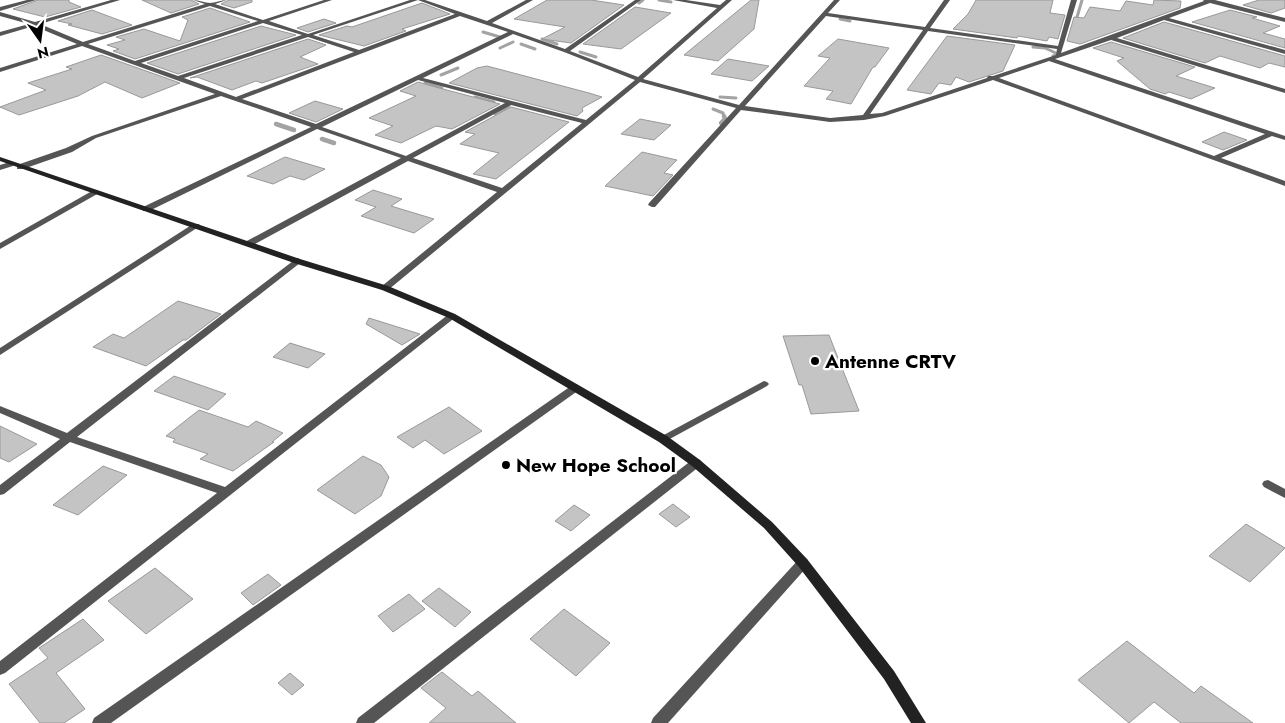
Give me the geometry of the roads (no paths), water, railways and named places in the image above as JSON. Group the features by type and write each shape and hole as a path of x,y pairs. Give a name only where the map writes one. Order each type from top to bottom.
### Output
{"main road":[{"path":"8,164 298,261 385,288 452,316 663,439 696,463 768,525 803,563 889,675 919,723"}],"street":[{"path":"0,9 33,0"},
{"path":"0,34 117,0"},
{"path":"196,0 360,52"},
{"path":"0,70 224,0"},
{"path":"136,63 329,0"},
{"path":"179,78 416,0"},
{"path":"420,0 566,51 639,80 742,108 830,120 883,115 990,77 1053,58 1166,19 1208,0 1285,20"},
{"path":"486,24 530,0"},
{"path":"566,51 638,0"},
{"path":"676,0 720,6"},
{"path":"385,288 639,80 729,0"},
{"path":"652,205 742,108 837,0"},
{"path":"864,118 947,0"},
{"path":"1053,58 1060,48 1074,0"},
{"path":"0,14 35,24 84,45 236,100 502,191"},
{"path":"236,100 459,14"},
{"path":"823,14 1060,48"},
{"path":"1166,19 1285,52"},
{"path":"146,209 511,33"},
{"path":"1111,38 1285,91"},
{"path":"1053,58 1285,138"},
{"path":"990,77 1285,184"},
{"path":"418,78 586,122"},
{"path":"8,164 69,150 94,137 221,94"},
{"path":"248,244 511,102"},
{"path":"1215,158 1285,131"},
{"path":"0,246 95,193"},
{"path":"0,352 196,226"},
{"path":"0,491 298,261"},
{"path":"0,669 452,316"},
{"path":"99,723 575,388"},
{"path":"0,409 69,438 226,492"},
{"path":"365,722 696,463"},
{"path":"1268,484 1285,494"},
{"path":"658,723 803,563"}],"lane":[{"path":"663,439 764,384"}],"waterway":[{"path":"639,3 643,0"},
{"path":"659,0 671,2"},
{"path":"1075,24 1082,0"},
{"path":"840,19 850,21"},
{"path":"483,32 500,37"},
{"path":"542,39 557,44"},
{"path":"500,48 513,42"},
{"path":"521,44 535,49"},
{"path":"1033,47 1045,48 1058,54 1053,56"},
{"path":"580,52 596,57"},
{"path":"441,75 458,68"},
{"path":"425,83 442,88"},
{"path":"475,97 494,102"},
{"path":"720,97 736,98"},
{"path":"495,114 509,106"},
{"path":"713,109 723,113 724,117"},
{"path":"721,123 725,119 724,116"},
{"path":"276,124 294,130"},
{"path":"322,139 334,143"}],"place":[{"name":"Antenne CRTV","path":"815,361"},
{"name":"New Hope School","path":"506,465"}]}
